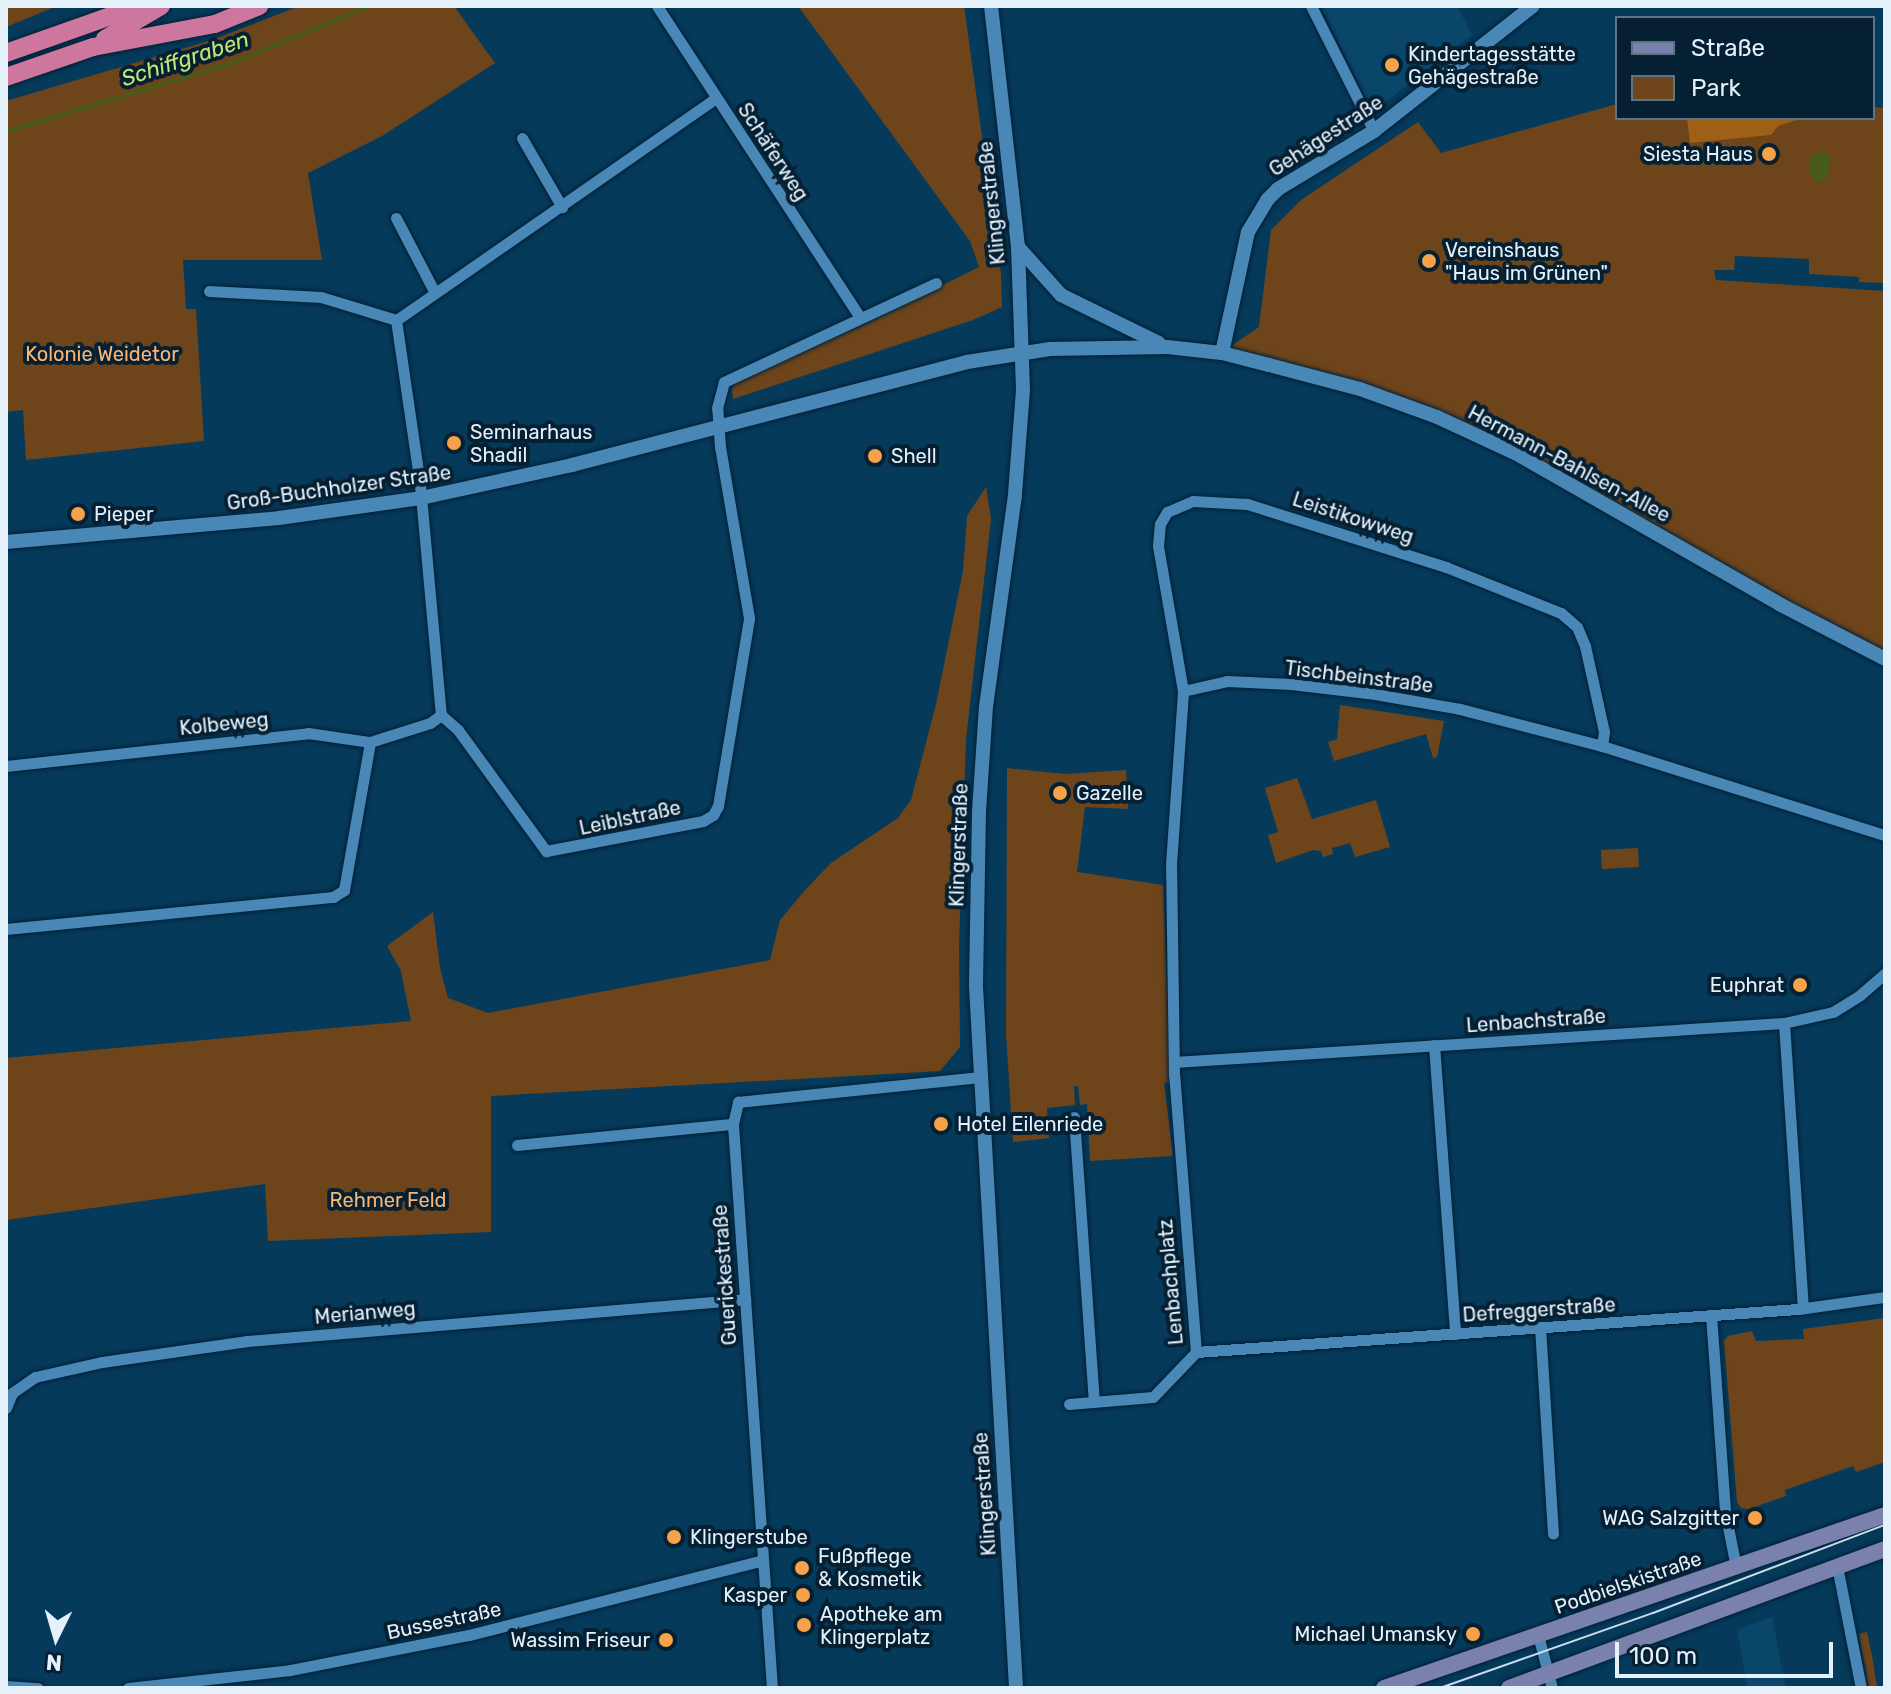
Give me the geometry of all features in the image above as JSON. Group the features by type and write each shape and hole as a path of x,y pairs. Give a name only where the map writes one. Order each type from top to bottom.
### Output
{"highway":[{"path":"6,50 102,6"},
{"path":"6,50 139,6"},
{"path":"93,47 161,6"},
{"path":"6,77 93,47 215,24 259,6"}],"main road":[{"name":"Podbielskistraße","path":"1384,1688 1885,1515"},
{"path":"1509,1688 1550,1681 1885,1549"}],"street":[{"name":"Schäferweg","path":"657,6 860,317"},
{"name":"Klingerstraße","path":"991,6 1018,247 1021,441 986,706 979,812 976,987 1016,1688"},
{"path":"1311,6 1374,131"},
{"name":"Gehägestraße","path":"1222,353 1240,258 1257,214 1278,189 1374,131 1533,6"},
{"path":"396,320 716,98"},
{"path":"522,138 562,207"},
{"path":"396,218 434,291"},
{"name":"Hermann-Bahlsen-Allee","path":"1018,247 1061,295 1167,347"},
{"path":"718,425 718,395 724,382 936,283"},
{"path":"209,291 321,297 396,320"},
{"path":"396,320 421,498 441,715"},
{"name":"Hermann-Bahlsen-Allee","path":"1022,353 1104,346 1167,347 1222,353 1360,389 1437,417 1515,453 1781,605 1885,659"},
{"name":"Groß-Buchholzer Straße","path":"6,542 279,518 421,498 544,472 916,374 1022,353"},
{"name":"Leiblstraße","path":"441,715 458,730 546,851 703,821 713,815 747,650 749,618 718,425"},
{"name":"Leistikowweg","path":"1183,691 1158,546 1160,524 1167,512 1179,505 1193,501 1226,500 1355,536 1561,613 1577,627 1585,646 1604,732 1602,746"},
{"name":"Tischbeinstraße","path":"1183,691 1227,681 1361,692 1460,709 1602,746 1885,835"},
{"path":"1174,1062 1171,864 1183,691"},
{"name":"Kolbeweg","path":"6,766 308,733 370,742 416,729 441,715"},
{"path":"6,929 333,897 344,890 370,742"},
{"name":"Lenbachstraße","path":"1174,1062 1784,1023 1833,1012 1860,995 1885,973"},
{"path":"1784,1023 1803,1308"},
{"path":"1434,1045 1455,1334"},
{"name":"Lenbachplatz","path":"1069,1404 1153,1397 1196,1352 1174,1062"},
{"path":"517,1145 733,1124 738,1102 980,1077"},
{"path":"1074,1117 1094,1401"},
{"name":"Guerickestraße","path":"733,1124 772,1688"},
{"name":"Defreggerstraße","path":"1196,1352 1803,1308 1885,1297"},
{"name":"Merianweg","path":"6,1408 12,1393 35,1377 102,1362 247,1341 745,1299"},
{"path":"1711,1315 1725,1512 1736,1567"},
{"path":"1540,1327 1553,1534"},
{"name":"Bussestraße","path":"128,1688 290,1670 469,1635 763,1560"},
{"path":"1837,1566 1861,1688"},
{"path":"1538,1635 1550,1681"},
{"path":"6,1686 38,1688"}],"shaded area":[{"name":"Kindertagesstätte Gehägestraße","path":"1321,6 1457,6 1472,35 1373,112"},
{"path":"1687,120 1797,120 1778,126 1771,135 1690,143"},
{"path":"1823,151 1831,157 1828,173 1824,181 1814,181 1808,169 1811,156"},
{"path":"1772,1617 1786,1688 1747,1688 1737,1629"}],"green space":[{"path":"6,6 57,6 6,27"},
{"name":"Kolonie Weidetor","path":"300,6 458,6 456,9 495,63 382,136 308,173 322,260 183,260 186,309 196,309 204,441 26,460 23,410 6,412 6,101 212,40"},
{"path":"798,6 964,6 1001,274 1002,307 973,320 733,399 732,390 737,380 857,328 979,267 970,241"},
{"path":"1615,105 1615,120 1875,120 1875,107 1885,108 1885,283 1859,282 1859,277 1809,274 1809,259 1735,256 1734,270 1714,270 1716,280 1885,291 1885,659 1437,417 1224,351 1259,327 1271,230 1301,200 1418,122 1441,153"},
{"name":"Rehmer Feld","path":"986,487 991,519 966,739 959,945 960,1047 940,1071 491,1096 491,1232 268,1241 265,1184 6,1220 6,1058 411,1021 401,971 387,946 433,912 440,968 448,998 488,1013 770,960 780,920 806,889 831,863 898,818 911,800 936,704 963,571 967,516"},
{"path":"1340,705 1444,721 1437,757 1433,758 1426,734 1334,761 1328,742 1337,739"},
{"path":"1007,768 1065,774 1126,770 1128,809 1085,807 1077,872 1163,885 1170,1082 1164,1083 1173,1156 1090,1161 1087,1104 1080,1105 1078,1086 1074,1086 1075,1105 1047,1108 1049,1138 1013,1142 1006,1033"},
{"path":"1297,778 1312,819 1376,800 1390,847 1355,857 1350,843 1332,848 1333,854 1323,857 1321,851 1313,850 1276,863 1268,835 1278,832 1265,788"},
{"path":"1638,848 1639,867 1602,869 1601,850"},
{"path":"1885,1318 1885,1462 1856,1472 1853,1466 1785,1490 1786,1496 1749,1509 1741,1508 1737,1502 1724,1341 1728,1336 1752,1331 1756,1341 1804,1339 1803,1329"},
{"path":"1867,1632 1877,1688 1869,1688 1859,1634"}],"waterway":[{"name":"Schiffgraben","path":"6,132 235,62 370,6"}],"tram line":[{"path":"1440,1688 1653,1613 1885,1525"}],"place":[{"name":"Kindertagesstätte Gehägestraße","path":"1392,65"},
{"name":"Siesta Haus","path":"1769,154"},
{"name":"Vereinshaus \"Haus im Grünen\"","path":"1429,261"},
{"name":"Seminarhaus Shadil","path":"454,443"},
{"name":"Shell","path":"875,456"},
{"name":"Pieper","path":"78,514"},
{"name":"Gazelle","path":"1060,793"},
{"name":"Euphrat","path":"1800,985"},
{"name":"Hotel Eilenriede","path":"941,1124"},
{"name":"WAG Salzgitter","path":"1755,1518"},
{"name":"Klingerstube","path":"674,1537"},
{"name":"Fußpflege & Kosmetik","path":"802,1568"},
{"name":"Kasper","path":"803,1595"},
{"name":"Apotheke am Klingerplatz","path":"804,1625"},
{"name":"Michael Umansky","path":"1473,1634"},
{"name":"Wassim Friseur","path":"666,1640"}]}
